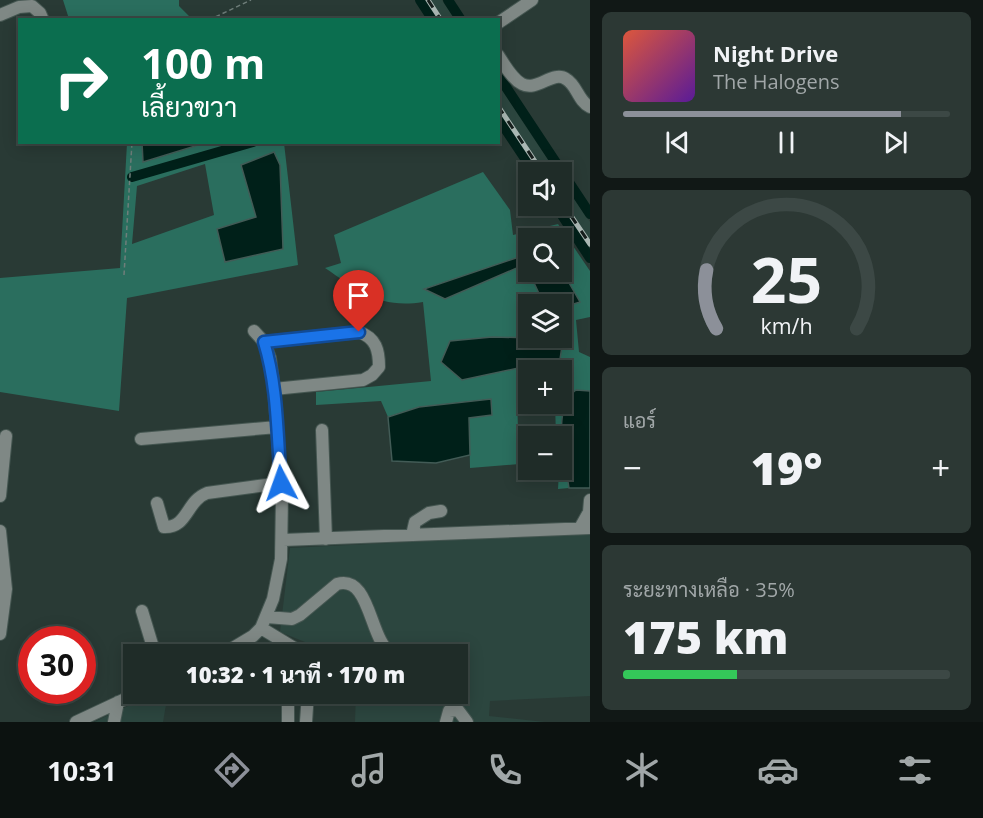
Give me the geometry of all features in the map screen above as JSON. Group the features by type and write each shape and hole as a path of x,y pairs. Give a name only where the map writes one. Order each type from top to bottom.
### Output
{"street":[{"path":"500,22 532,0"},
{"path":"0,15 19,7 32,6 42,18"},
{"path":"500,58 521,84 532,87 563,77 590,107"},
{"path":"240,644 253,636 264,622 281,559 283,540 281,483 270,358 264,342 254,331"},
{"path":"264,342 359,332 369,336 376,344 379,357 379,368 363,380 274,389"},
{"path":"141,439 276,427"},
{"path":"322,430 326,539"},
{"path":"0,496 6,436"},
{"path":"157,503 164,527 177,526 196,497 207,493 281,483"},
{"path":"283,540 585,528 590,500"},
{"path":"412,535 415,522 429,513 441,511"},
{"path":"0,531 6,589 0,634"},
{"path":"264,622 292,619 300,615 337,584 343,582 353,586 361,593 382,644"},
{"path":"142,611 152,644"},
{"path":"264,622 285,644"},
{"path":"76,722 99,716 123,699"},
{"path":"114,722 117,702"},
{"path":"288,704 288,722"},
{"path":"306,722 307,704"},
{"path":"446,722 449,711 458,710 467,722"}],"path":[{"path":"213,18 251,0"},
{"path":"124,275 132,144"}],"shaded area":[{"path":"422,0 442,0 454,18 434,18"},
{"path":"500,87 550,162 529,162 500,119"},
{"path":"142,144 202,144 143,162"},
{"path":"274,152 280,165 283,249 225,262 217,229 256,217 241,165"},
{"path":"572,195 590,222 590,254 564,216 572,216"},
{"path":"518,257 518,267 445,299 424,289"},
{"path":"534,282 568,282 580,302 572,305 572,294 539,294"},
{"path":"492,337 518,338 518,348 562,348 560,359 518,360 518,368 462,380 441,362 450,341"},
{"path":"576,390 590,391 590,488 569,488 568,480 572,480 572,426 562,426 562,422 563,414 572,414 572,394"},
{"path":"491,399 492,415 469,418 470,455 436,463 392,461 388,417 419,407"},
{"path":"590,533 590,696 490,701 489,716 545,722 355,722 356,704 468,704 468,644 310,644 280,632 290,548"},
{"path":"132,704 166,704 163,722 94,722"}],"green space":[{"path":"63,0 179,0 179,6 191,18 69,18"},
{"path":"127,144 142,144 144,162 202,144 284,144 298,265 127,298 119,411 0,392 0,278 120,268","holes":["205,164 214,215 132,244 137,186"]},
{"path":"483,172 510,210 513,235 518,234 518,257 442,283 445,298 518,267 518,282 534,282 539,294 518,294 518,338 450,341 518,344 518,348 572,348 572,305 580,302 568,282 572,282 572,245 590,271 590,317 576,320 579,352 590,357 590,391 576,391 572,407 572,360 518,360 518,464 470,468 469,418 491,399 419,407 388,417 381,401 316,405 316,392 431,381 423,302 394,303 360,291 325,268 341,263 334,235"},
{"path":"558,224 561,228 542,228"},
{"path":"555,414 570,414 567,426 556,426"},
{"path":"559,480 568,480 569,488 558,489"}],"waterway":[{"path":"420,0 432,18"},
{"path":"448,0 460,18"},
{"path":"500,78 590,214"},
{"path":"500,121 527,162"},
{"path":"132,177 246,144"},
{"path":"563,216 590,258"}],"railway":[{"path":"428,0 440,18"},
{"path":"500,109 535,162"},
{"path":"571,216 590,244"}],"route":[{"path":"281,483 274,389 270,358 264,342 359,332"}]}
